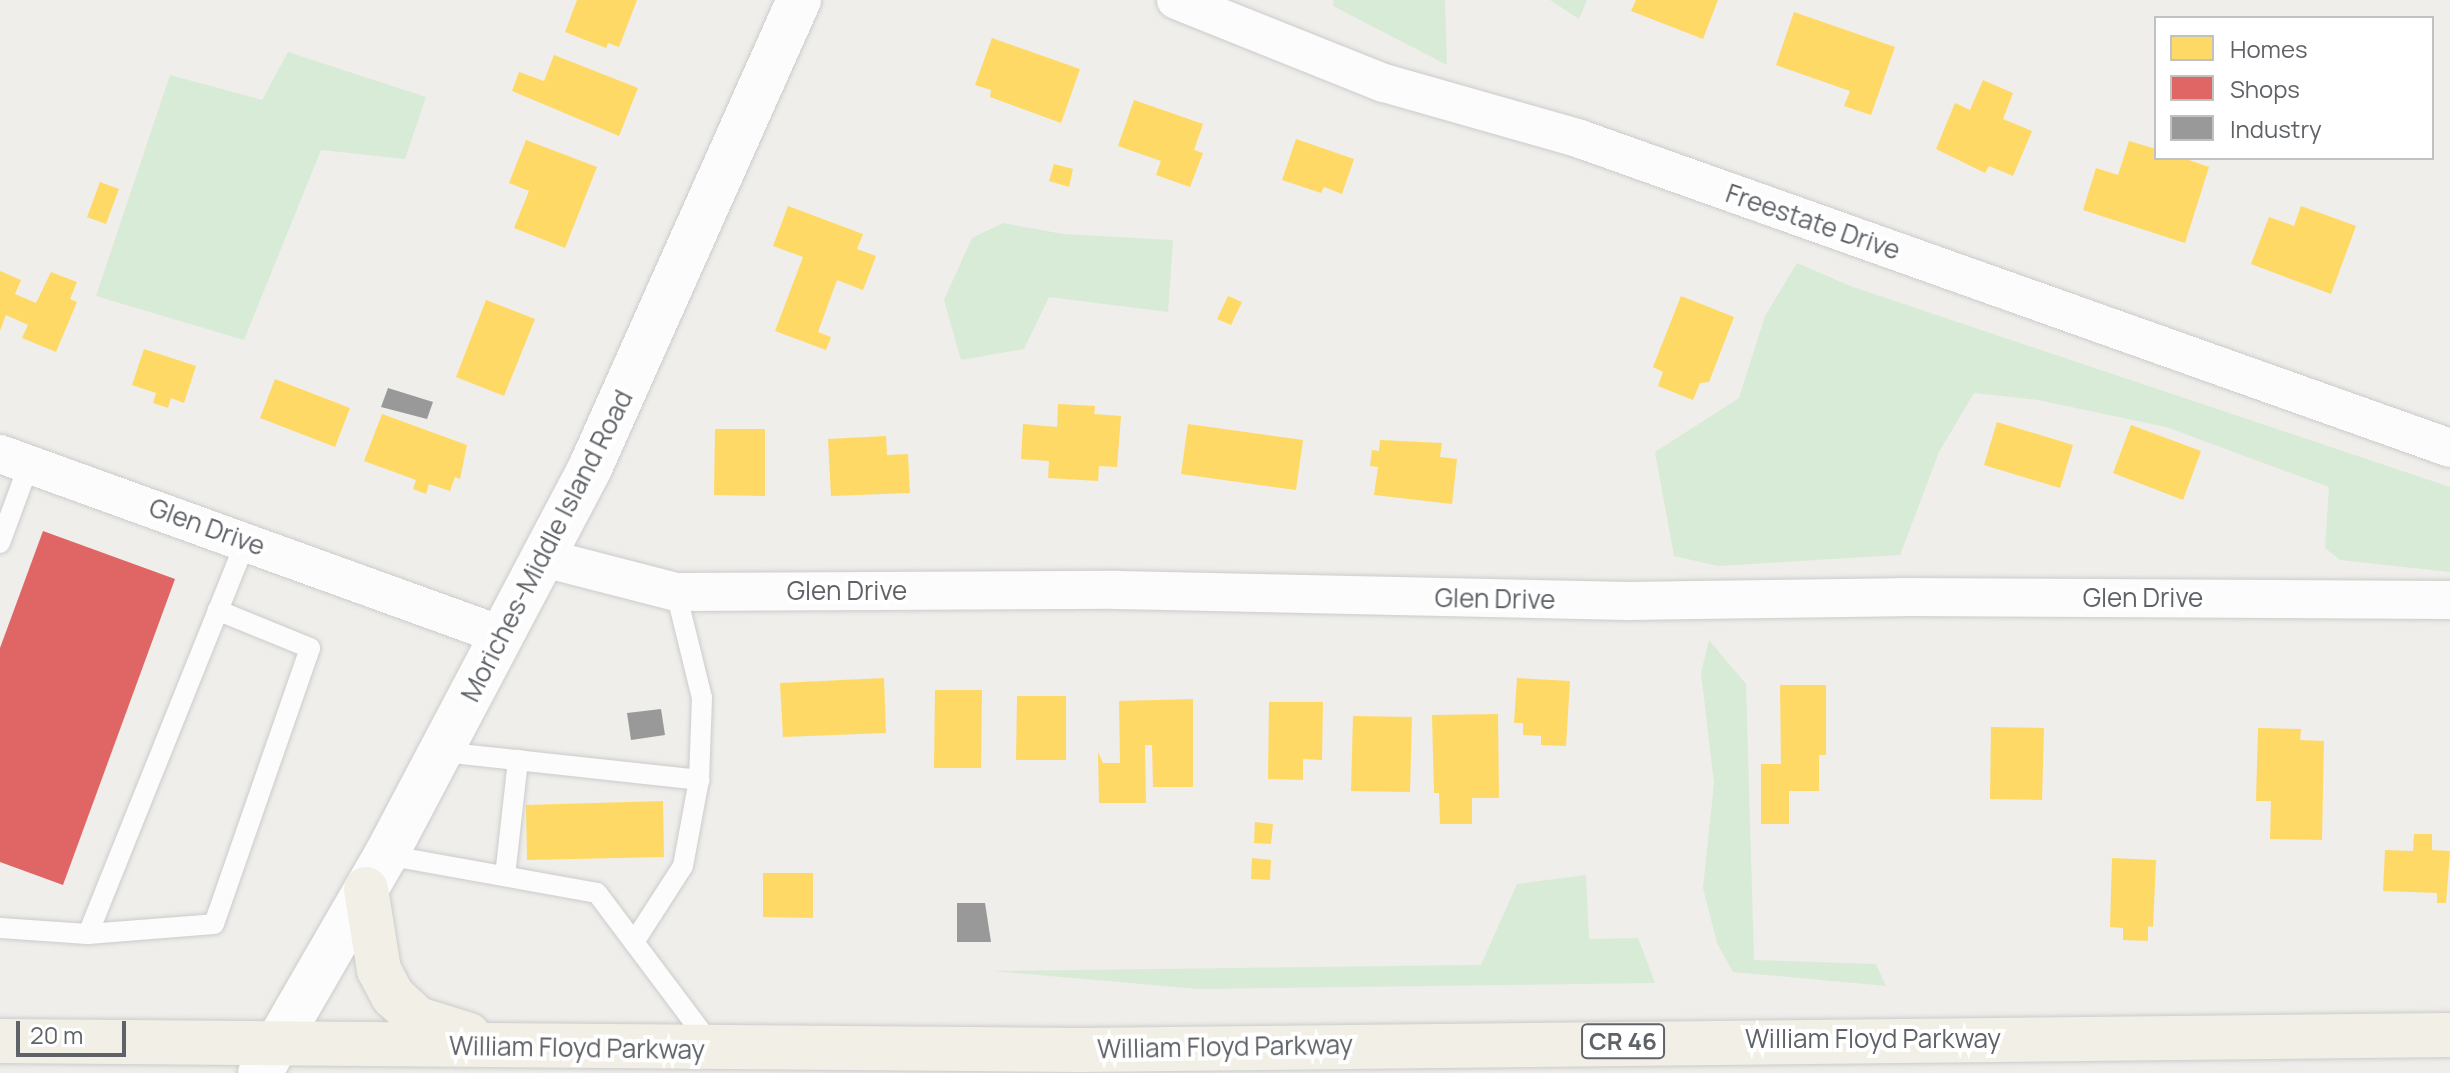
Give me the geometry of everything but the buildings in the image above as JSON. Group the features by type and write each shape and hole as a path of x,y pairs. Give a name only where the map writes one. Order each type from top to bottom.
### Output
{"highway":[{"path":"376,872 379,970 410,1011 451,1032 534,1048"},
{"name":"William Floyd Parkway","path":"0,1041 267,1059 534,1048 714,1050 2450,1035"}],"main road":[{"name":"Moriches-Middle Island Road","path":"267,1059 376,872 544,558 664,311 799,0"}],"street":[{"name":"Freestate Drive","path":"1176,0 1384,83 1580,139 2450,448"},
{"name":"Glen Drive","path":"15,459 504,636"},
{"name":"Glen Drive","path":"544,558 676,592 1117,590 1628,601 1901,597 2450,600"}],"lane":[{"path":"0,543 15,459"},
{"path":"88,934 246,541"},
{"path":"634,942 683,866 699,780 702,698 676,592"},
{"path":"0,928 88,934 214,924 310,648 217,610"},
{"path":"442,752 699,780"},
{"path":"505,876 518,760"},
{"path":"376,872 505,876 597,893 714,1050"}],"green space":[{"path":"1334,0 1445,0 1447,65 1333,6"},
{"path":"1550,0 1587,0 1579,19"},
{"path":"288,52 426,97 405,159 321,150 244,340 96,296 170,75 262,100"},
{"path":"1003,223 1063,234 1173,240 1168,312 1049,297 1024,349 961,360 944,300 972,238"},
{"path":"1797,263 1853,287 2450,487 2450,572 2340,560 2325,548 2329,487 2166,427 2038,400 1974,393 1939,452 1900,555 1718,566 1674,556 1655,452 1739,398 1765,316"},
{"path":"1709,640 1746,684 1754,960 1876,964 1886,986 1733,972 1717,943 1703,888 1714,783 1701,673"},
{"path":"1586,875 1589,939 1638,938 1655,983 1198,989 992,971 1481,965 1517,884"}]}
